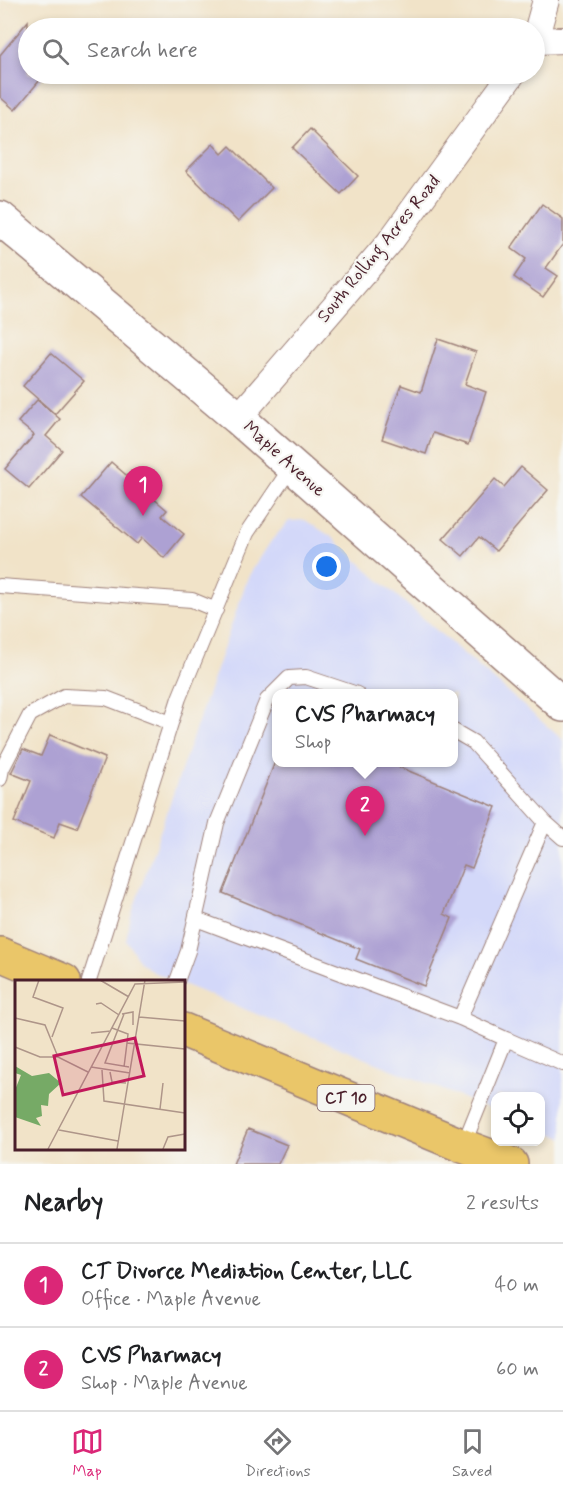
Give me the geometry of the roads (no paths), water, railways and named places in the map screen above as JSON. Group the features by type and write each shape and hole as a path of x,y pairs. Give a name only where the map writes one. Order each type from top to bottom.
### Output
{"highway":[{"path":"0,954 62,980"},
{"name":"CT 10","path":"184,1030 460,1155 511,1164"}],"street":[{"path":"541,18 546,0"},
{"path":"545,41 563,40"},
{"name":"South Rolling Acres Road","path":"238,418 389,243 505,84"},
{"name":"Maple Avenue","path":"0,218 238,418 563,705"}],"lane":[{"path":"89,980 179,699 247,533 292,466"},
{"path":"0,586 192,600 216,610"},
{"path":"278,689 289,678 306,677 344,689"},
{"path":"177,980 188,951 217,823 267,700 272,695"},
{"path":"0,779 2,769 30,715 64,696 106,698 171,723"},
{"path":"458,734 473,742 545,822 563,838"},
{"path":"460,1018 545,822"},
{"path":"195,919 460,1018 563,1064"},
{"path":"460,1155 506,1039"}],"place":[{"name":"CT Divorce Mediation Center, LLC","path":"143,516"},
{"name":"CVS Pharmacy","path":"365,836"}]}
